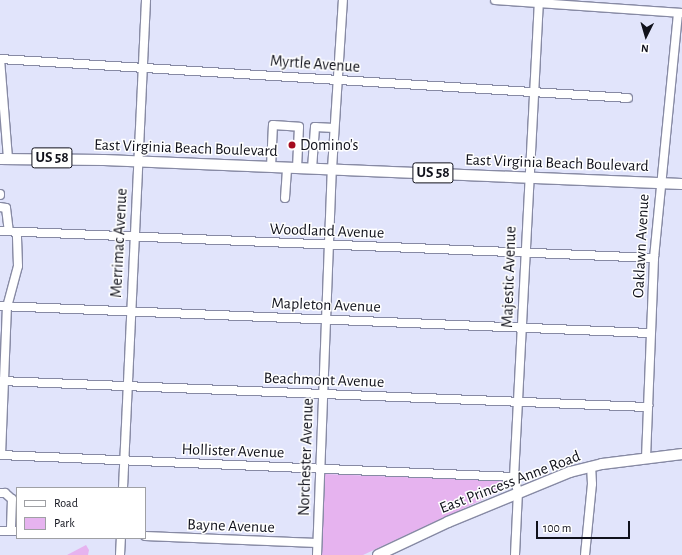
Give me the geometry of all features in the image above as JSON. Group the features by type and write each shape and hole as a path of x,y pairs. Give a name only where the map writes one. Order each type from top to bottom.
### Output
{"main road":[{"name":"East Virginia Beach Boulevard","path":"4,159 137,161 682,184"},
{"name":"East Princess Anne Road","path":"378,555 518,492 591,466 682,454"}],"street":[{"name":"Merrimac Avenue","path":"123,487 126,387 146,0"},
{"name":"Norchester Avenue","path":"317,555 328,245 343,0"},
{"path":"495,0 608,4 680,13"},
{"name":"Majestic Avenue","path":"515,555 518,492 514,477 524,253 539,1"},
{"name":"Oaklawn Avenue","path":"646,458 650,333 659,183 680,13"},
{"name":"Myrtle Avenue","path":"0,59 628,98"},
{"path":"0,59 4,159"},
{"path":"271,167 273,125 299,127 286,198"},
{"path":"312,168 315,128 334,128"},
{"path":"0,207 6,208 13,232 18,266 3,307 0,455"},
{"name":"Woodland Avenue","path":"0,231 654,258"},
{"name":"Mapleton Avenue","path":"3,307 650,333"},
{"name":"Beachmont Avenue","path":"2,381 648,407"},
{"name":"Hollister Avenue","path":"0,455 514,477"},
{"path":"585,555 592,484 591,466"},
{"path":"0,493 5,493 12,499 14,531 0,531"},
{"name":"Bayne Avenue","path":"146,536 317,544"},
{"path":"120,539 120,555"}],"green space":[{"path":"325,474 506,481 508,488 363,555 321,555"},
{"path":"86,545 89,550 88,555 67,555"}],"place":[{"name":"Domino's","path":"292,145"}]}
